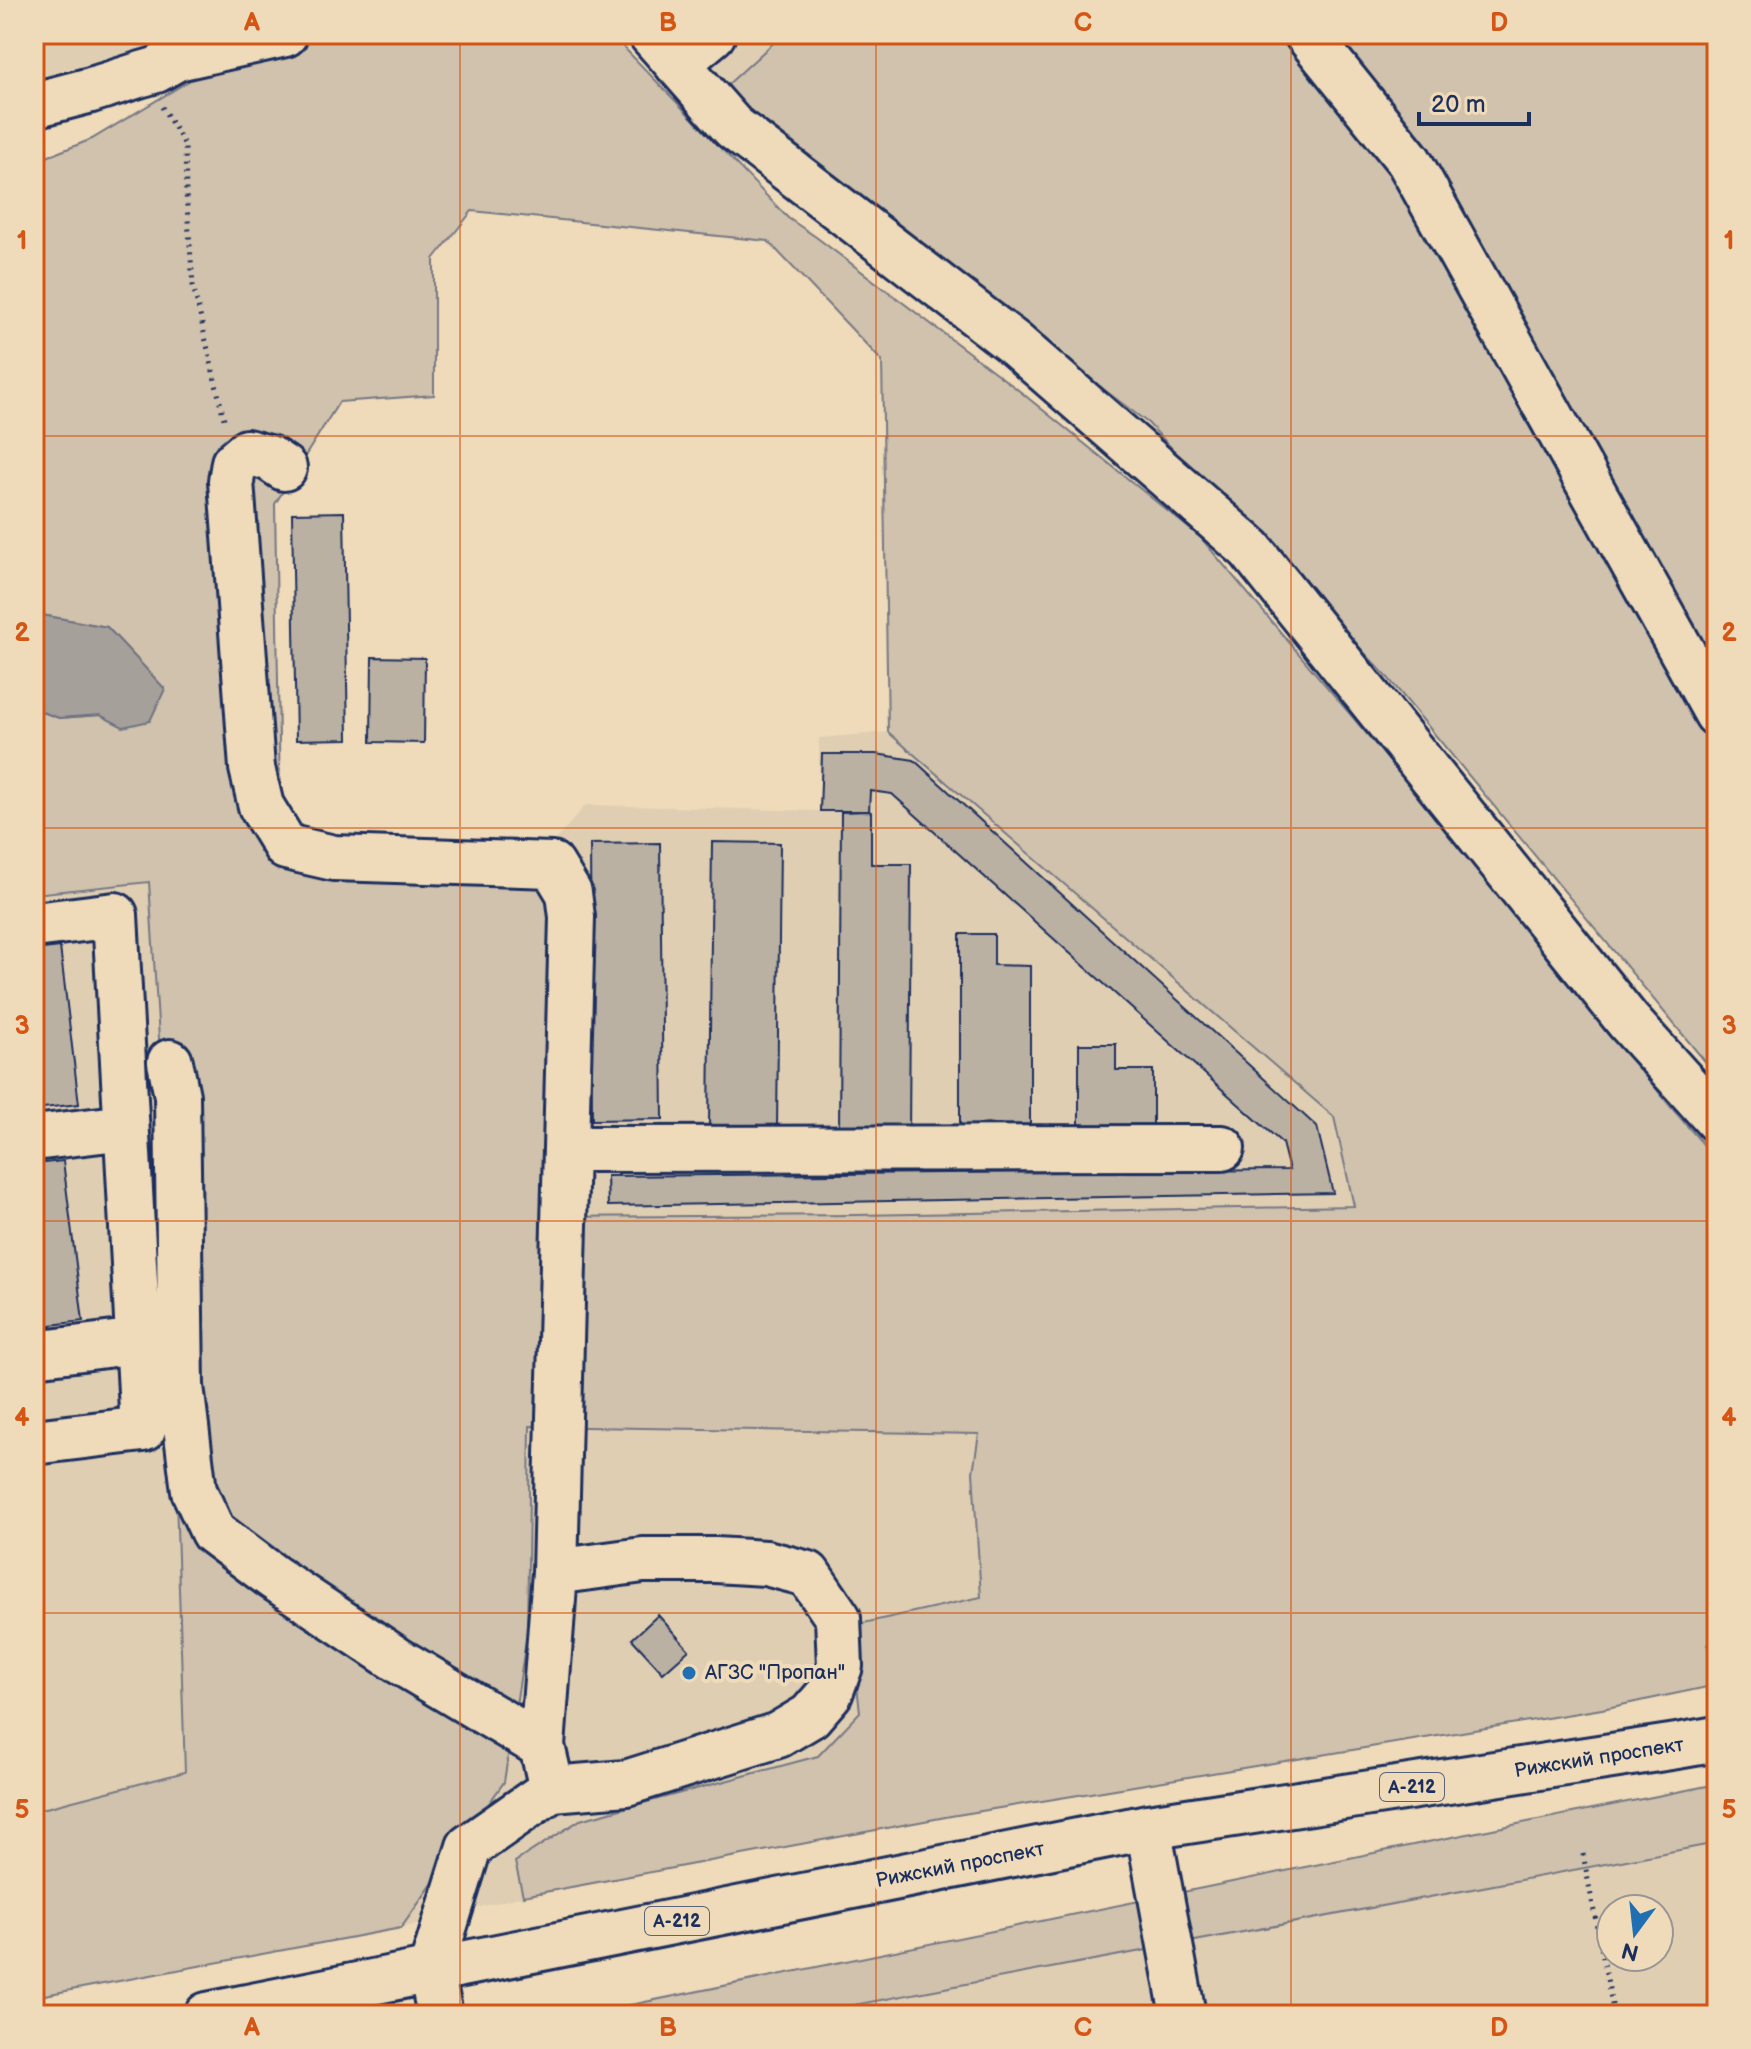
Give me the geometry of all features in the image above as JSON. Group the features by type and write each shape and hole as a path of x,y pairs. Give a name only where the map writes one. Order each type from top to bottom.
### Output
{"main road":[{"path":"34,105 156,70 177,58 285,34"},
{"path":"713,34 664,49 733,127 1015,344 1250,549 1628,1021 1717,1120"},
{"path":"1307,34 1409,161 1717,714"},
{"path":"284,468 269,458 247,452 234,463 231,481 252,768 261,806 286,847 334,858 552,865 569,893 572,917 555,1572 542,1746 552,1789"},
{"path":"34,925 115,915 143,1429 34,1442"},
{"path":"170,1062 177,1096 181,1386 194,1491 213,1532 273,1577 399,1661 542,1746"},
{"path":"34,1138 126,1127"},
{"path":"567,1149 1222,1148"},
{"path":"34,1354 138,1341"},
{"path":"440,2015 431,1970 469,1847 552,1789 626,1783 778,1735 810,1716 830,1693 840,1666 838,1618 808,1574 766,1563 715,1560 643,1560 555,1572"},
{"name":"Рижский проспект","path":"207,2015 1148,1827 1717,1739"},
{"path":"1148,1827 1183,2015"}],"path":[{"path":"142,74 185,145 193,285 234,463"},
{"path":"1583,1854 1614,2015"}],"shaded area":[{"path":"34,34 239,34 68,69 34,80"},
{"path":"316,34 611,34 788,218 1017,389 1201,538 1492,882 1670,1106 1717,1160 1717,1643 1708,1645 1717,1666 1717,1685 1602,1709 951,1816 523,1896 515,1862 580,1820 818,1756 860,1712 850,1626 981,1597 973,1472 979,1434 530,1426 527,1634 504,1782 401,1928 34,1997 34,1811 185,1772 163,1101 149,882 34,894 34,709 59,718 100,715 164,689 107,627 34,616 34,162 92,139 204,72","holes":["472,211 768,241 882,361 888,732 1334,1117 1354,1206 541,1217 552,844 402,842 264,834 280,799 275,504 339,402 434,395 434,259"]},
{"path":"675,34 783,34 724,88"},
{"path":"783,34 1717,34 1717,1076 1389,679 1148,423 769,136 724,88"},
{"path":"34,616 107,627 165,689 150,721 123,727 100,715 59,718 34,709"},
{"path":"888,732 1334,1117 1354,1206 541,1217 552,844 586,805 820,811 819,738"},
{"path":"149,881 163,1101 185,1773 34,1811 34,894"},
{"name":"АГЗС \"Пропан\"","path":"529,1426 980,1434 973,1472 981,1597 851,1626 860,1712 818,1756 580,1820 515,1862 523,1896 401,1928 504,1781 527,1634"},
{"path":"1717,1784 1717,1843 801,2015 603,2015 611,2009"},
{"path":"1717,1843 1717,2015 801,2015"}],"building":[{"path":"344,512 348,739 296,740 292,513"},
{"path":"372,657 425,658 424,743 371,742"},
{"path":"822,754 876,754 914,760 1317,1127 1333,1193 608,1206 607,1176 1289,1170 1282,1143 892,794 870,791 869,811 820,811"},
{"path":"869,811 871,864 911,864 909,1135 839,1134 841,812"},
{"path":"712,842 780,843 777,1128 709,1127"},
{"path":"660,843 663,1119 592,1120 590,844"},
{"path":"960,934 994,934 994,965 1030,966 1030,1128 960,1128"},
{"path":"60,947 79,1104 34,1109 34,950"},
{"path":"1079,1044 1116,1044 1116,1070 1153,1070 1153,1131 1079,1131"},
{"path":"63,1161 83,1321 34,1327 34,1164"},
{"path":"658,1615 689,1650 663,1673 632,1639"}],"place":[{"name":"АГЗС \"Пропан\"","path":"689,1673"}]}
